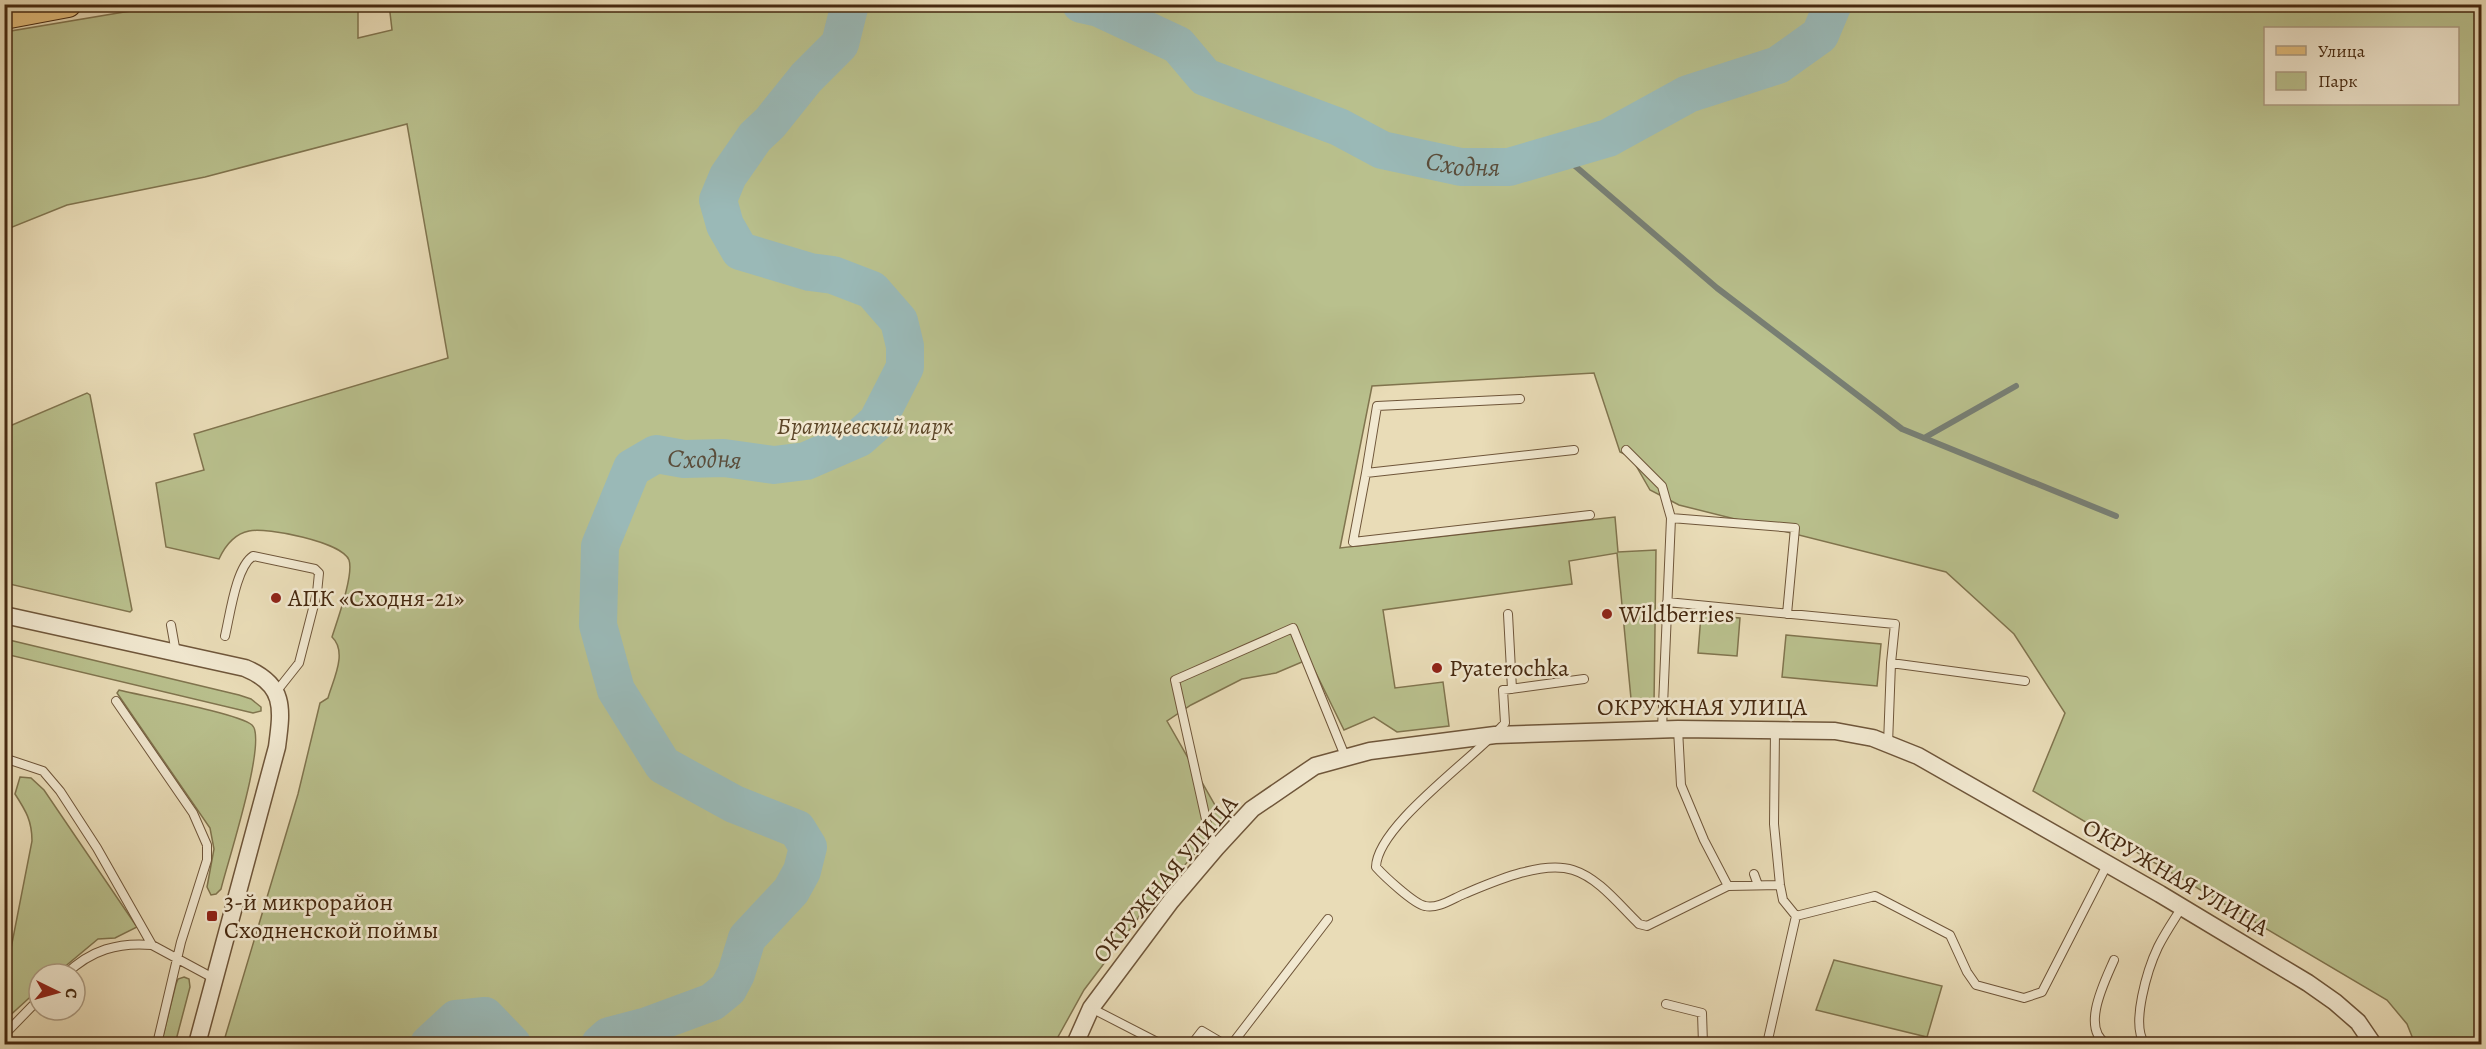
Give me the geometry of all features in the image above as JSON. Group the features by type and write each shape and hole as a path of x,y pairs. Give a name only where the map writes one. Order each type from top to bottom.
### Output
{"main road":[{"path":"4,16 69,4"}],"street":[{"path":"4,615 245,668 270,681 276,692 280,706 277,747 197,1044"},
{"name":"ОКРУЖНАЯ УЛИЦА","path":"1075,1044 1091,1008 1171,901 1216,848 1252,809 1274,791 1316,766 1345,756 1495,735 1670,729 1835,731 1873,738 1918,756 2182,907 2335,1002 2358,1022 2373,1044"}],"lane":[{"path":"1520,399 1377,406 1353,542 1590,514"},
{"path":"1366,473 1574,450"},
{"path":"1626,450 1662,486 1671,518 1667,602 1670,729 1681,785 1704,840 1728,886"},
{"path":"1671,518 1795,528 1787,614"},
{"path":"225,636 242,571 247,561 253,556 315,569 319,573 317,593 299,663 276,692"},
{"path":"1667,602 1895,624 1888,744"},
{"path":"1508,614 1512,689"},
{"path":"171,625 176,654"},
{"path":"1216,848 1209,833 1175,680 1293,628 1345,756"},
{"path":"1891,663 2025,681"},
{"path":"1584,679 1503,690 1505,723 1495,735 1415,806 1376,854 1376,867 1383,875 1423,906 1436,906 1497,879 1551,867 1573,869 1593,879 1640,924 1647,926 1728,886 1780,885"},
{"path":"116,701 193,813 207,845 207,860 177,960 158,1044"},
{"path":"1775,730 1774,824 1780,885 1783,900 1796,916"},
{"path":"4,758 43,771 60,791 97,848 152,945"},
{"path":"1796,916 1875,896 1950,934 1967,972 1976,985 2024,998 2042,992 2108,865"},
{"path":"1754,874 1758,885"},
{"path":"2145,1044 2138,1029 2147,978 2158,948 2182,907"},
{"path":"1767,1044 1796,916"},
{"path":"1232,1044 1328,919"},
{"path":"84,962 101,950 131,943 152,945 215,979"},
{"path":"2107,1044 2104,1044 2095,1028 2096,1010 2103,984 2115,960"},
{"path":"1666,1004 1702,1013 1703,1044"},
{"path":"1091,1008 1161,1044"},
{"path":"4,1035 27,1011"},
{"path":"1192,1044 1202,1031 1224,1044"}],"green space":[{"name":"Братцевский парк","path":"389,4 2481,5 2481,1044 2415,1044 2407,1024 2387,1000 2033,791 2065,713 2014,634 1946,572 1679,505 1650,490 1631,457 1620,452 1594,373 1372,386 1340,548 1615,517 1618,552 1656,550 1654,705 1632,709 1617,553 1569,561 1572,584 1383,610 1395,688 1443,682 1449,726 1397,732 1374,717 1344,730 1309,659 1276,673 1242,679 1191,705 1167,721 1224,821 1142,913 1084,990 1054,1044 223,1044 298,794 320,703 328,698 336,675 339,650 332,637 344,598 350,567 349,560 333,547 303,537 271,531 249,531 239,535 227,545 219,559 166,547 156,483 204,470 194,434 448,358 407,124 205,177 67,205 5,230 5,32 166,5 358,5 358,38 392,30"},
{"path":"87,393 90,395 132,610 130,612 5,583 5,428"},
{"path":"1701,615 1740,618 1737,656 1698,653"},
{"path":"1786,635 1881,644 1877,686 1782,677"},
{"path":"5,639 239,695 251,699 261,707 261,711 253,713 5,654"},
{"path":"119,690 229,715 252,725 256,735 251,776 221,889 216,894 211,895 207,887 214,849 210,828 117,693"},
{"path":"20,777 31,778 44,790 137,927 115,938 98,939 70,962 27,962 27,1000 5,1020 5,979 32,841 28,816 15,794"},
{"path":"1834,960 1942,986 1927,1037 1816,1010"},
{"path":"184,977 189,979 190,987 175,1044 161,1044 176,984 178,979"}],"waterway":[{"name":"Сходня","path":"600,1044 609,1036 647,1026 712,1002 728,989 736,974 747,938 791,891 802,871 808,847 797,829 734,804 663,765 616,690 598,625 600,546 632,468 656,454 684,459 724,458 774,465 806,461 859,438 877,422 905,367 905,346 899,321 872,290 833,275 810,272 740,251 725,225 718,200 728,176 755,137 770,123 806,78 840,44 850,4"},
{"name":"Сходня","path":"1081,4 1099,8 1178,45 1205,77 1339,127 1382,150 1461,167 1509,167 1608,138 1688,94 1778,65 1820,35 1833,4"},
{"path":"1560,153 1717,288 1902,429 2116,516"},
{"path":"1924,438 2016,386"},
{"name":"Сходня","path":"429,1044 456,1019 485,1016 512,1044"}],"place":[{"name":"АПК «Сходня-21»","path":"276,598"},
{"name":"Wildberries","path":"1607,614"},
{"name":"Pyaterochka","path":"1437,668"},
{"name":"3-й микрорайон Сходненской поймы","path":"212,916"}]}
